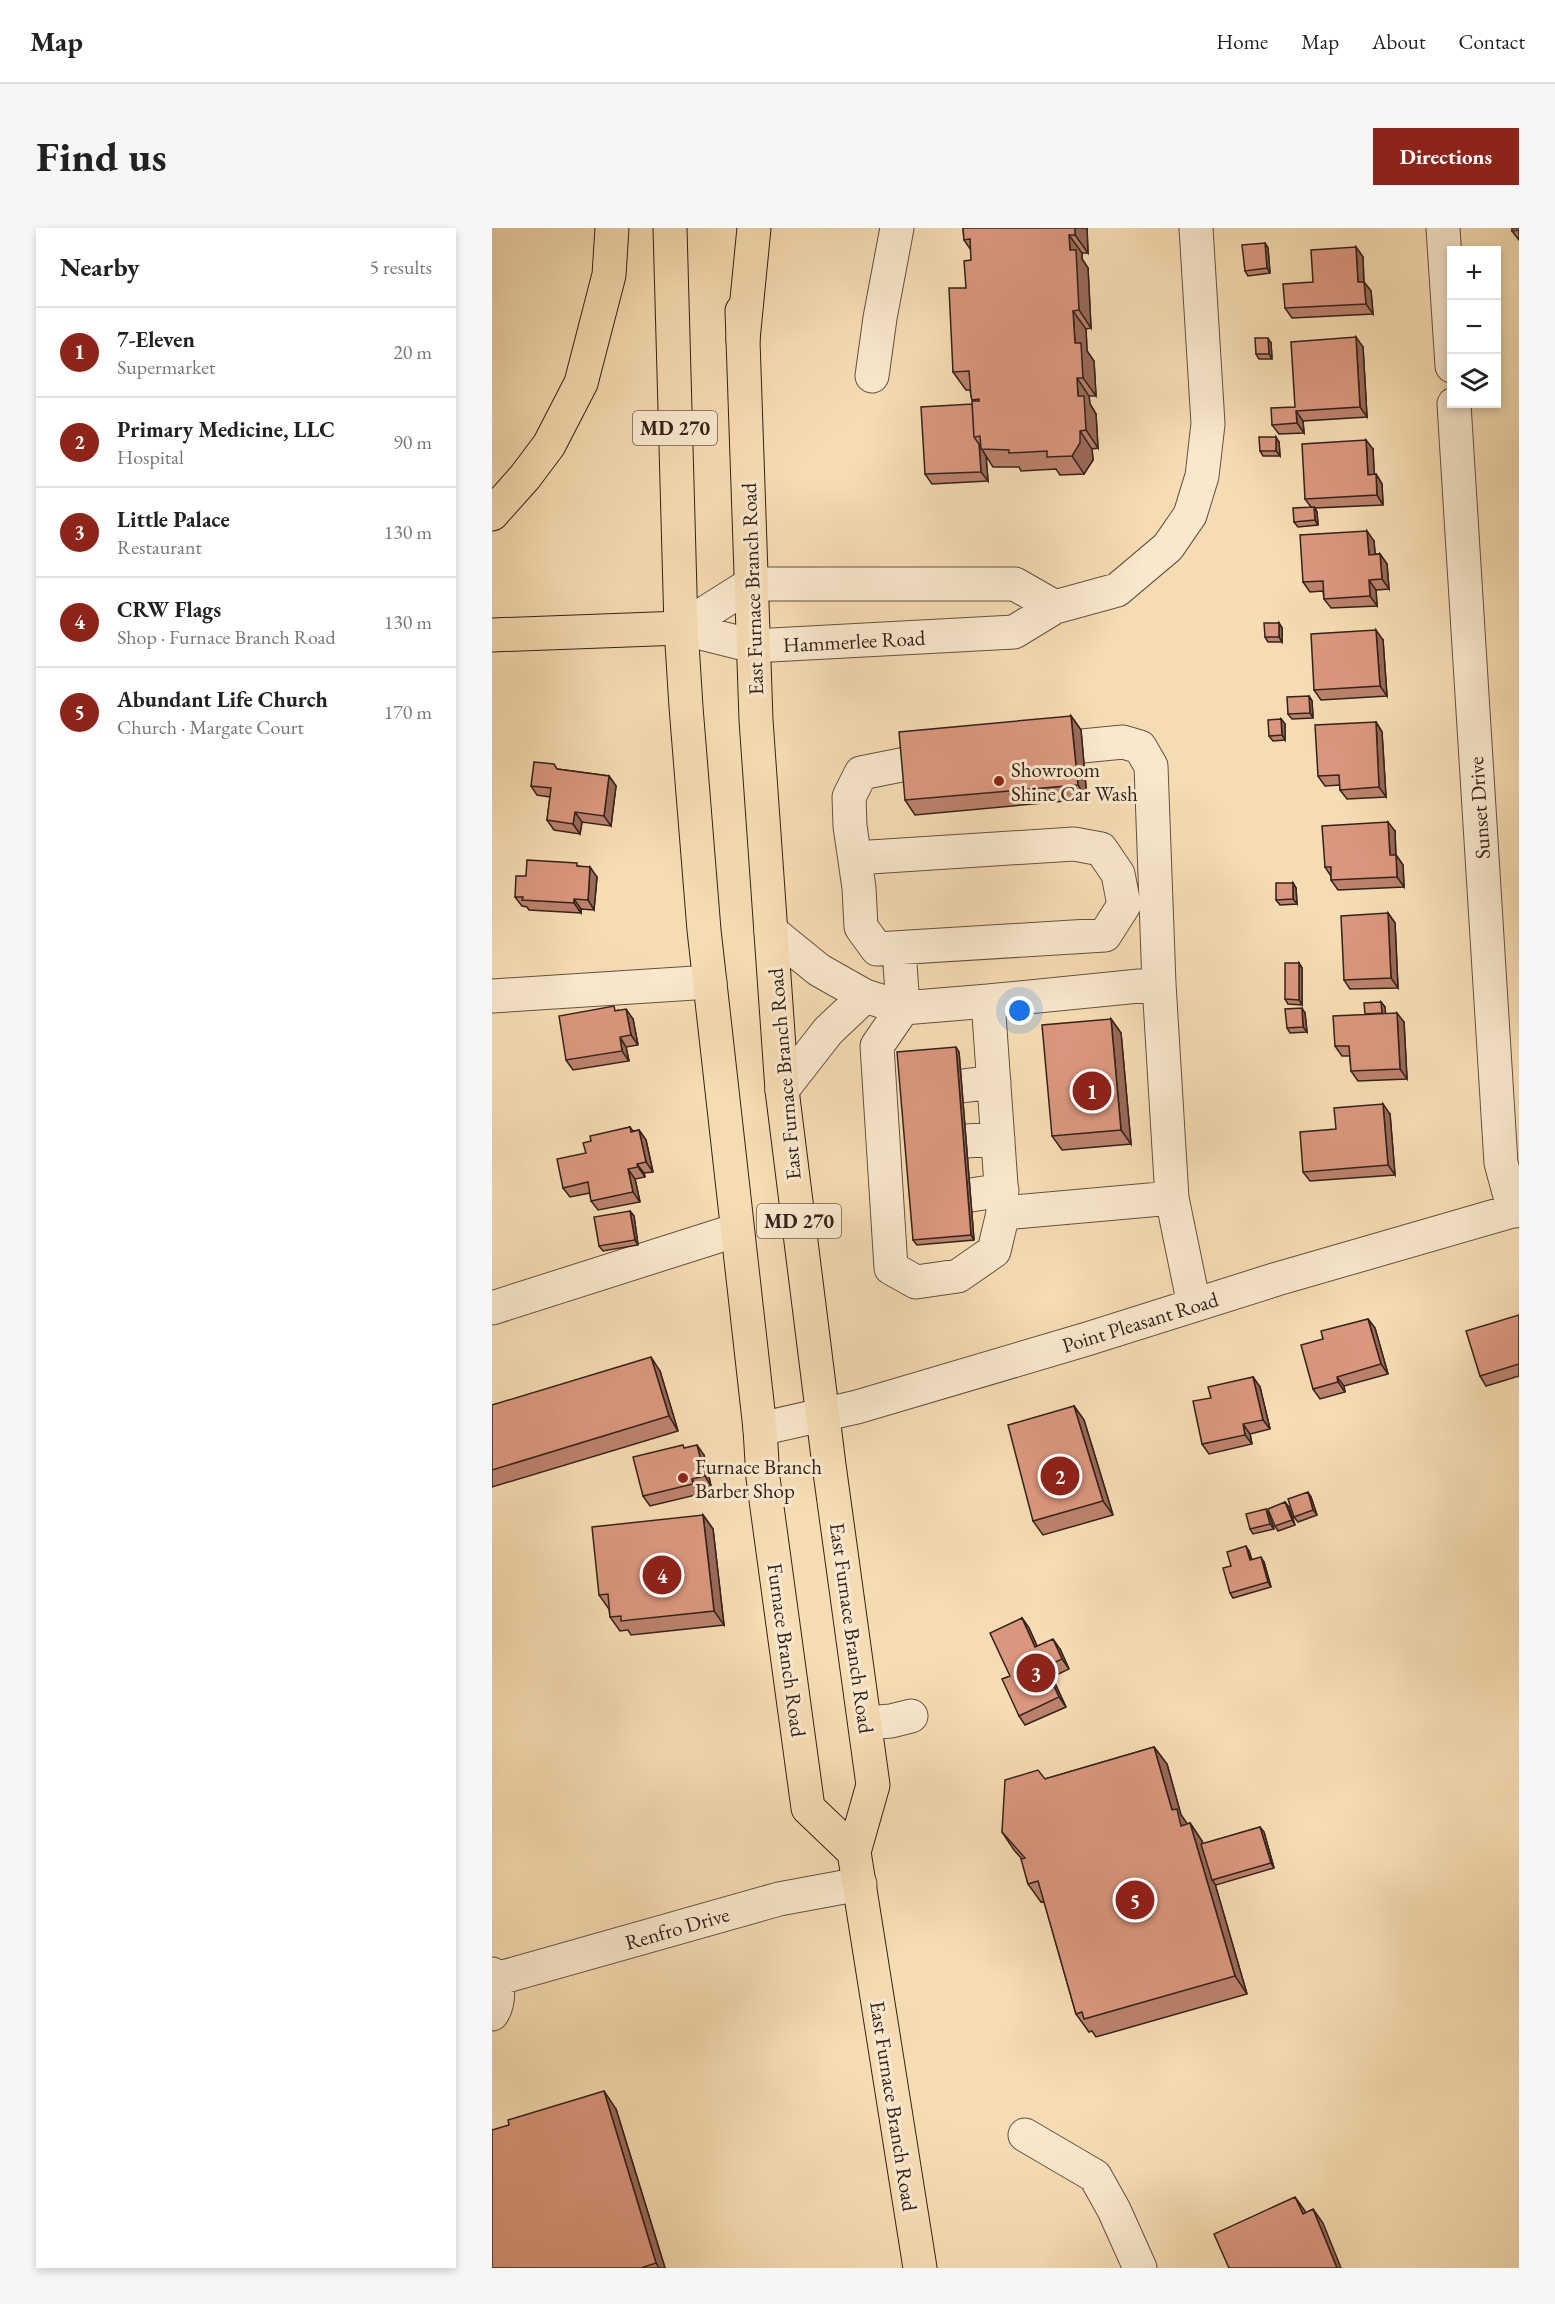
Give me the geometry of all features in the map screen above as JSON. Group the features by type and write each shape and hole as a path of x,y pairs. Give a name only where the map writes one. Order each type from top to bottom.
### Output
{"main road":[{"path":"492,514 525,477 549,445 581,383 609,275 612,228"},
{"name":"MD 270","path":"670,228 681,628 703,918 760,1429"},
{"name":"East Furnace Branch Road","path":"741,228 753,646 782,1090 873,1785 854,1852 920,2268"},
{"path":"743,340 754,228"},
{"path":"492,635 681,628"},
{"name":"Furnace Branch Road","path":"760,1429 763,1478 808,1809 854,1852"}],"street":[{"path":"872,376 897,228"},
{"name":"Hammerlee Road","path":"681,628 753,646 1014,632 1055,607 1117,590 1168,547 1190,515 1202,476 1208,424 1196,228"},
{"path":"1443,228 1451,354"},
{"name":"Sunset Drive","path":"1454,408 1501,1164 1517,1210"},
{"path":"681,628 751,584 1015,584 1055,607"},
{"path":"1082,746 1123,742 1140,747 1151,766 1159,984 1172,1198 1194,1305"},
{"path":"855,858 1074,844 1101,849 1118,874 1124,905 1106,935 877,949 861,927 849,797 861,773 911,763"},
{"path":"771,931 819,970 865,996 903,1008 1159,984"},
{"path":"899,949 903,1008 877,1046 892,1094 900,1206 891,1268 916,1282 958,1276 994,1251 992,1199 998,1138 988,1001"},
{"path":"492,996 710,982"},
{"path":"782,1090 828,1031 865,996"},
{"path":"962,1086 994,1082"},
{"path":"966,1141 998,1138"},
{"path":"992,1199 1172,1198"},
{"name":"Point Pleasant Road","path":"760,1429 869,1403 1517,1210"},
{"path":"492,1308 737,1230"},
{"path":"865,1723 891,1721 911,1716"},
{"name":"Renfro Drive","path":"492,2014 497,2006 494,1976 779,1899 860,1884"},
{"path":"1025,2135 1095,2176 1114,2210 1140,2268"}],"building":[{"path":"963,228 1075,228 1075,235 1069,235 1070,250 1076,250 1079,310 1073,311 1075,343 1081,343 1083,378 1077,378 1078,396 1084,396 1086,430 1080,431 1080,443 1072,456 1047,457 1047,451 1009,453 1009,450 981,449 980,436 974,437 972,401 979,401 979,399 972,400 969,371 953,372 949,288 966,288 964,261 971,260 970,239 964,240"},
{"path":"1265,243 1267,268 1245,271 1242,245"},
{"path":"1356,247 1358,282 1364,282 1366,304 1285,308 1283,284 1313,282 1311,250"},
{"path":"1356,337 1360,407 1296,411 1297,423 1272,425 1271,408 1295,407 1291,342"},
{"path":"1255,338 1268,338 1269,354 1256,354"},
{"path":"972,404 974,437 979,444 981,472 925,474 921,407"},
{"path":"1259,437 1276,437 1276,451 1260,451"},
{"path":"1366,440 1368,475 1376,474 1377,495 1305,499 1302,444"},
{"path":"1314,507 1315,520 1294,522 1293,508"},
{"path":"1367,531 1369,555 1380,554 1382,579 1369,580 1370,596 1324,599 1323,581 1303,582 1300,535"},
{"path":"1264,623 1279,623 1279,637 1265,637"},
{"path":"1376,630 1380,686 1314,690 1311,634"},
{"path":"1309,696 1310,713 1288,714 1287,697"},
{"name":"Showroom Shine Car Wash","path":"1071,716 1078,785 905,800 899,732"},
{"path":"1281,719 1282,735 1269,736 1268,720"},
{"path":"1376,722 1379,787 1340,790 1339,775 1318,776 1315,725"},
{"path":"534,762 554,764 557,769 609,776 604,816 575,812 573,824 547,820 551,788 531,786"},
{"path":"1388,822 1390,855 1396,855 1397,877 1331,880 1331,867 1325,867 1322,826"},
{"path":"527,860 577,863 577,866 590,867 588,900 574,899 574,903 522,900 523,897 515,897 516,876 526,876"},
{"path":"1276,883 1293,883 1293,899 1276,900"},
{"path":"1388,913 1391,978 1344,980 1341,916"},
{"path":"1285,963 1299,963 1299,1000 1285,999"},
{"path":"1381,1002 1382,1013 1365,1014 1364,1003"},
{"path":"614,1006 615,1011 626,1009 631,1035 620,1037 622,1051 566,1060 559,1016"},
{"path":"1302,1008 1303,1027 1287,1028 1285,1009"},
{"path":"1397,1013 1400,1069 1351,1071 1349,1046 1335,1046 1333,1016"},
{"path":"1111,1019 1121,1130 1052,1136 1042,1025"},
{"path":"956,1047 971,1235 913,1240 897,1052"},
{"path":"1383,1104 1388,1165 1303,1172 1300,1132 1336,1129 1334,1108"},
{"path":"630,1127 631,1132 639,1130 646,1162 628,1169 633,1192 591,1201 588,1182 563,1188 557,1159 586,1153 583,1143 591,1141 590,1136"},
{"path":"630,1211 635,1240 599,1246 594,1217"},
{"path":"1519,1315 1519,1364 1480,1376 1466,1331"},
{"path":"1368,1319 1381,1364 1337,1377 1338,1382 1313,1389 1301,1345 1323,1339 1321,1331"},
{"path":"651,1357 669,1416 492,1470 492,1405"},
{"path":"1253,1377 1263,1420 1243,1424 1245,1435 1202,1444 1193,1401 1211,1398 1208,1387"},
{"path":"1074,1406 1103,1501 1033,1521 1008,1425"},
{"path":"683,1445 684,1448 697,1445 705,1476 692,1479 693,1484 643,1496 633,1457"},
{"path":"1308,1492 1313,1510 1294,1517 1288,1499"},
{"path":"1285,1502 1292,1520 1275,1526 1268,1509"},
{"path":"1266,1509 1270,1524 1250,1529 1246,1514"},
{"path":"703,1515 714,1611 621,1621 621,1616 610,1617 608,1594 599,1595 592,1527"},
{"path":"1246,1546 1250,1560 1261,1557 1268,1582 1230,1593 1223,1568 1231,1566 1227,1552"},
{"path":"1022,1618 1035,1647 1053,1639 1062,1659 1045,1667 1059,1697 1019,1716 1002,1679 1010,1676 990,1633"},
{"path":"1154,1747 1172,1810 1177,1809 1181,1826 1190,1823 1235,1976 1084,2019 1082,2012 1076,2014 1038,1881 1028,1884 1021,1859 1025,1858 1002,1832 1005,1780 1038,1770 1045,1779"},
{"path":"1260,1827 1271,1863 1212,1880 1201,1844"},
{"path":"604,2091 656,2263 641,2268 492,2268 492,2130 509,2125 508,2120"},
{"path":"1295,2197 1303,2214 1313,2209 1337,2268 1229,2268 1214,2234"}],"place":[{"name":"Showroom Shine Car Wash","path":"999,781"},
{"name":"7-Eleven","path":"1092,1091"},
{"name":"Primary Medicine, LLC","path":"1060,1476"},
{"name":"Furnace Branch Barber Shop","path":"683,1478"},
{"name":"CRW Flags","path":"662,1575"},
{"name":"Little Palace","path":"1036,1673"},
{"name":"Abundant Life Church","path":"1135,1900"}]}
